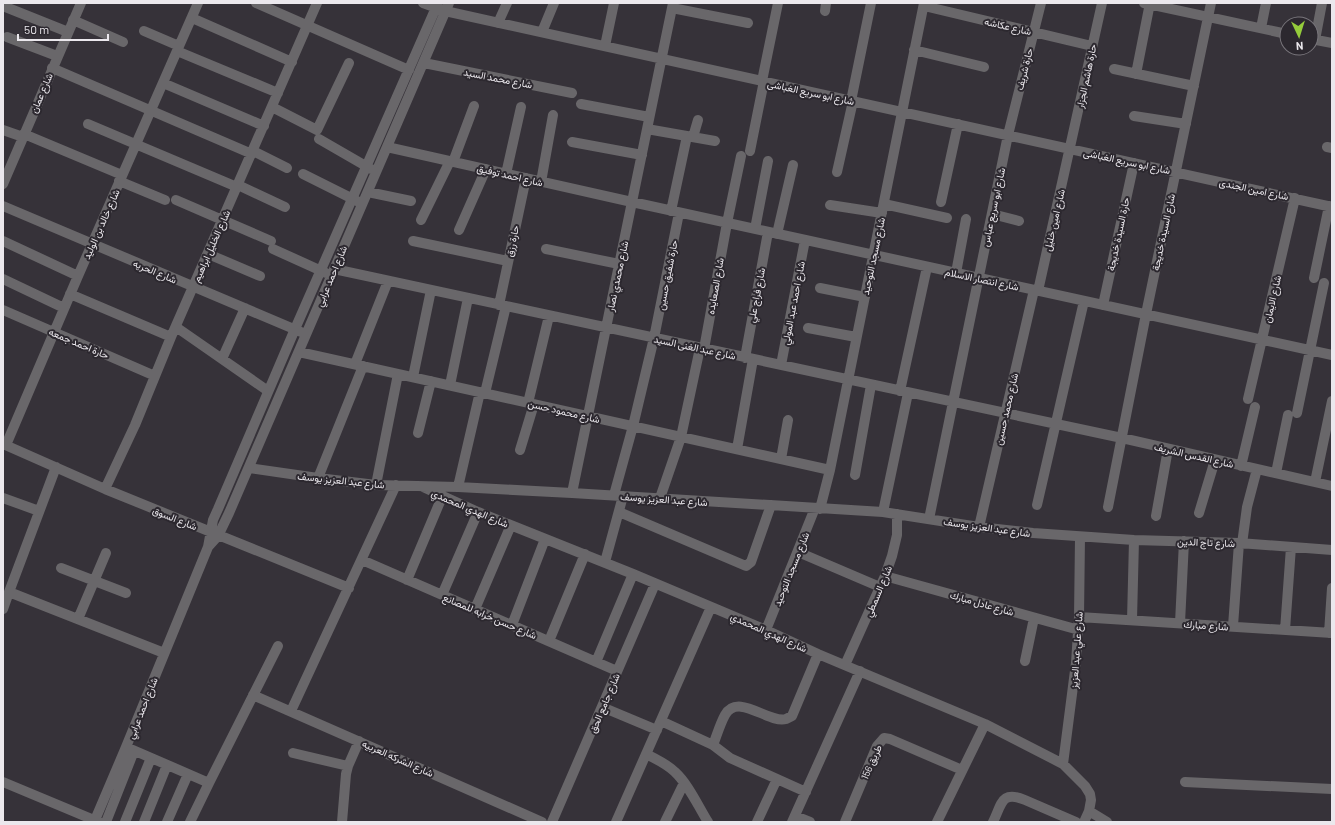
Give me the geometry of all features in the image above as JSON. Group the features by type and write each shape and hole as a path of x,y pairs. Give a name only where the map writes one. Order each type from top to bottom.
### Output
{"street":[{"name":"شارع عمان","path":"3,184 80,3"},
{"name":"شارع خالد بن الوليد","path":"4,444 192,18 197,3"},
{"path":"256,3 409,70"},
{"name":"شارع الخليل ابراهيم","path":"105,489 135,425 171,337 317,3"},
{"name":"شارع ابو سريع الغباشى","path":"423,3 442,6 498,23 1176,172"},
{"path":"498,23 507,3"},
{"path":"542,32 554,3"},
{"path":"605,46 614,3"},
{"name":"شارع الصعايده","path":"660,498 681,437 702,348 727,223 746,153 763,81 778,3"},
{"path":"837,172 871,3"},
{"name":"حارة شريف","path":"1008,135 1041,3"},
{"name":"حارة هاشم الجزار","path":"1070,149 1102,3"},
{"path":"1136,74 1148,3 1279,32"},
{"name":"شارع السيدة خديجة","path":"1108,507 1146,314 1211,3"},
{"path":"1261,28 1266,3"},
{"path":"1319,16 1322,3"},
{"name":"شارع عكاشه","path":"924,4 1092,46"},
{"name":"شارع مسجد التوحيد","path":"766,630 798,552 818,509 830,470 924,4"},
{"path":"673,5 748,23"},
{"name":"شارع محمدي نصار","path":"572,493 673,5"},
{"path":"3,6 68,32"},
{"name":"شارع احمد عرابي","path":"209,783 130,749 164,653 208,547 214,534 229,513 249,468 424,63 442,6"},
{"name":"شارع احمد عرابي","path":"214,534 218,509 268,391 409,70 442,6"},
{"path":"192,18 292,62"},
{"path":"73,20 123,42"},
{"path":"144,31 178,49 278,93"},
{"path":"7,37 57,56"},
{"path":"1319,40 1332,43"},
{"path":"914,50 984,67"},
{"path":"272,107 317,130 349,63"},
{"name":"شارع محمد السيد","path":"424,63 572,93"},
{"path":"52,68 252,152 286,168"},
{"path":"1114,69 1194,86"},
{"path":"163,83 264,126"},
{"path":"581,104 649,117"},
{"path":"421,220 452,162 474,106"},
{"path":"506,174 521,107"},
{"path":"541,182 553,116"},
{"path":"1134,116 1186,124"},
{"name":"حارة شفيق حسين","path":"605,562 620,512 618,496 654,338 675,212 690,137 698,120"},
{"path":"88,124 285,207"},
{"path":"941,202 958,124"},
{"path":"647,129 714,142"},
{"path":"3,130 24,136 121,178 165,200"},
{"name":"شارع ابو سريع عباس","path":"929,519 1008,135"},
{"path":"318,139 377,172"},
{"path":"572,142 642,155"},
{"name":"شارع احمد توفيق","path":"387,147 632,202"},
{"name":"شارع امين خليل","path":"1036,290 1070,149"},
{"path":"755,229 768,161"},
{"name":"حارة السيدة خديجة","path":"1103,305 1134,163"},
{"name":"شارع فراج علي","path":"737,449 749,358 773,233 793,165"},
{"path":"459,230 486,169"},
{"name":"شارع امين الجندى","path":"1176,172 1331,206"},
{"path":"303,174 363,204"},
{"name":"حارة رزق","path":"458,487 483,392 502,306 508,261 526,178"},
{"path":"368,192 411,201"},
{"name":"شارع الايمان","path":"1241,466 1262,340 1295,198"},
{"name":"شارع عبد الغنى السيد","path":"176,200 272,245 321,270 432,290 1056,424"},
{"name":"شارع انتصار الاسلام","path":"632,202 1332,355"},
{"path":"830,205 883,208 947,218"},
{"name":"شارع الحريه","path":"3,206 306,334"},
{"path":"1314,278 1331,206"},
{"path":"992,214 1019,221"},
{"path":"956,273 966,219"},
{"name":"شارع احمد عبد المولي","path":"781,365 805,240"},
{"path":"3,241 78,276"},
{"path":"413,241 508,261"},
{"path":"546,249 619,264"},
{"path":"208,254 260,276"},
{"path":"883,512 927,267"},
{"path":"3,279 64,308"},
{"path":"318,478 388,281"},
{"path":"1276,473 1310,350 1324,283"},
{"path":"820,288 865,297"},
{"path":"413,377 432,290"},
{"name":"شارع محمد حسين","path":"979,527 1036,290"},
{"path":"70,294 171,337"},
{"path":"450,385 468,298"},
{"path":"1037,505 1084,301"},
{"path":"222,359 245,308"},
{"name":"حارة احمد جمعه","path":"3,310 155,376"},
{"path":"520,450 549,316"},
{"path":"176,327 268,391"},
{"path":"808,328 856,337"},
{"name":"شارع محمود حسن","path":"299,352 830,470"},
{"path":"376,485 398,374"},
{"path":"418,433 431,381"},
{"path":"855,476 871,385"},
{"path":"1315,482 1332,401"},
{"path":"781,459 788,420"},
{"name":"شارع القدس الشريف","path":"1056,424 1332,486"},
{"name":"شارع السوق","path":"4,444 105,489 349,588"},
{"path":"1156,516 1168,449"},
{"path":"1199,513 1215,460"},
{"path":"3,609 56,467"},
{"name":"شارع عبد العزيز يوسف","path":"249,468 376,485 418,485 572,493 883,512 979,527 1080,537"},
{"path":"1233,626 1241,544 1247,507 1256,469"},
{"path":"291,711 396,485"},
{"name":"شارع الهدي المحمدي","path":"418,485 442,497 605,562 985,724 1063,764 1088,790 1091,800 1089,811"},
{"path":"407,580 442,497"},
{"path":"3,498 39,511"},
{"path":"620,512 746,566 751,562 771,505"},
{"path":"442,595 478,512"},
{"name":"شارع السمطي","path":"845,665 885,576 897,535 898,514"},
{"path":"475,609 511,525"},
{"name":"شارع تاج الدين","path":"1080,537 1184,541 1332,550"},
{"name":"شارع علي عبد العزيز","path":"1063,764 1073,697 1079,617 1080,537"},
{"path":"512,625 545,539"},
{"path":"1132,620 1134,540"},
{"path":"1180,623 1184,541"},
{"path":"1285,630 1291,547"},
{"path":"798,552 880,587"},
{"path":"78,620 106,553"},
{"path":"549,641 585,554"},
{"name":"شارع حسن خرابه للمصانع","path":"362,560 617,671"},
{"path":"61,568 126,593"},
{"path":"596,662 633,574"},
{"name":"شارع عادل مبارك","path":"885,576 1078,630"},
{"name":"شارع جامع الحق","path":"552,822 655,584"},
{"path":"1330,633 1332,588"},
{"path":"9,592 164,653"},
{"path":"616,822 711,607"},
{"name":"شارع مبارك","path":"1079,617 1330,633"},
{"path":"1025,661 1034,618"},
{"path":"190,822 278,646"},
{"path":"713,745 725,715 730,709 736,706 778,718 785,719 792,716 818,654"},
{"path":"810,822 794,819 860,671"},
{"name":"شارع الشركه العربيه","path":"253,695 542,822"},
{"path":"602,707 659,725 713,745 730,758 806,792"},
{"path":"937,822 985,724"},
{"name":"طريق 156","path":"845,822 877,746 884,738 890,739 962,770"},
{"path":"342,822 345,782 348,766 359,741"},
{"path":"3,782 91,820 130,749"},
{"path":"106,822 130,749"},
{"path":"293,753 348,766"},
{"path":"646,754 665,764 676,772 708,822"},
{"path":"125,822 151,758"},
{"path":"144,822 167,765"},
{"path":"167,822 188,774"},
{"path":"757,822 777,779"},
{"path":"1185,782 1332,789"},
{"path":"665,822 684,783"},
{"path":"994,822 1002,803 1006,798 1010,796 1017,796 1076,822"},
{"path":"1084,822 1089,811 1108,822"}]}
